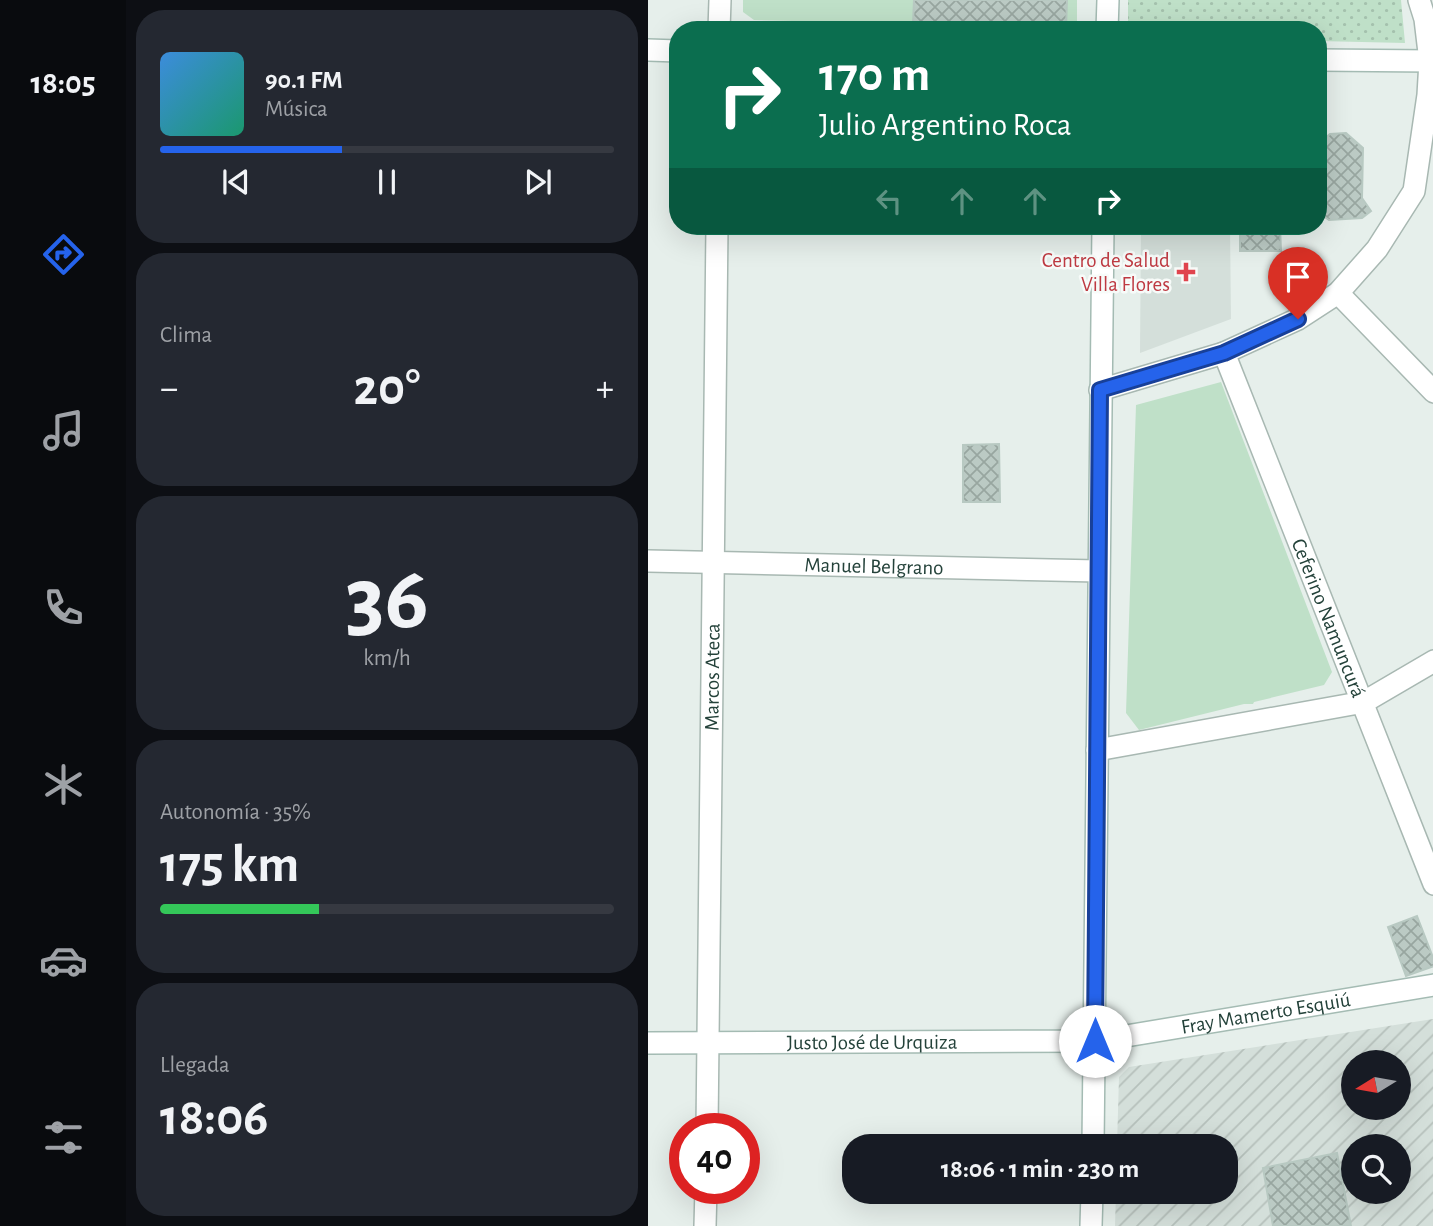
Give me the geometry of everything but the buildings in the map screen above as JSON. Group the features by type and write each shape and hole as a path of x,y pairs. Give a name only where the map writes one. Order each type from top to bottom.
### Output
{"street":[{"path":"719,21 720,0"},
{"path":"1107,21 1108,0"},
{"path":"1100,390 1224,353 1298,319 1338,293 1424,196 1432,61 1419,0"},
{"path":"648,50 669,51"},
{"path":"1327,60 1432,61"},
{"name":"Marcos Ateca","path":"707,1113 717,235"},
{"path":"1093,1134 1103,235"},
{"path":"1338,293 1434,392"},
{"name":"Ceferino Namuncurá","path":"1224,353 1434,884"},
{"name":"Manuel Belgrano","path":"648,561 1098,570"},
{"path":"1097,750 1364,702 1434,661"},
{"name":"Fray Mamerto Esquiú","path":"1095,1041 1434,985"},
{"name":"Justo José de Urquiza","path":"648,1043 1095,1041"},
{"path":"705,1226 706,1204"},
{"path":"1091,1226 1092,1204"}],"shaded area":[{"name":"Centro de Salud Villa Flores","path":"1141,235 1230,235 1231,319 1140,353"},
{"path":"1433,1019 1433,1226 1115,1226 1116,1204 1238,1204 1238,1134 1117,1134 1119,1077 1129,1067"}],"green space":[{"path":"743,0 1077,0 1077,21 754,20 743,12"},
{"path":"1128,0 1401,0 1405,43 1327,41 1327,21 1128,21"},
{"path":"1221,382 1332,672 1324,685 1139,730 1126,713 1136,405"}],"place":[{"name":"Centro de Salud Villa Flores","path":"1186,272"}],"route":[{"path":"1095,1041 1100,390 1224,353 1298,319"}]}
